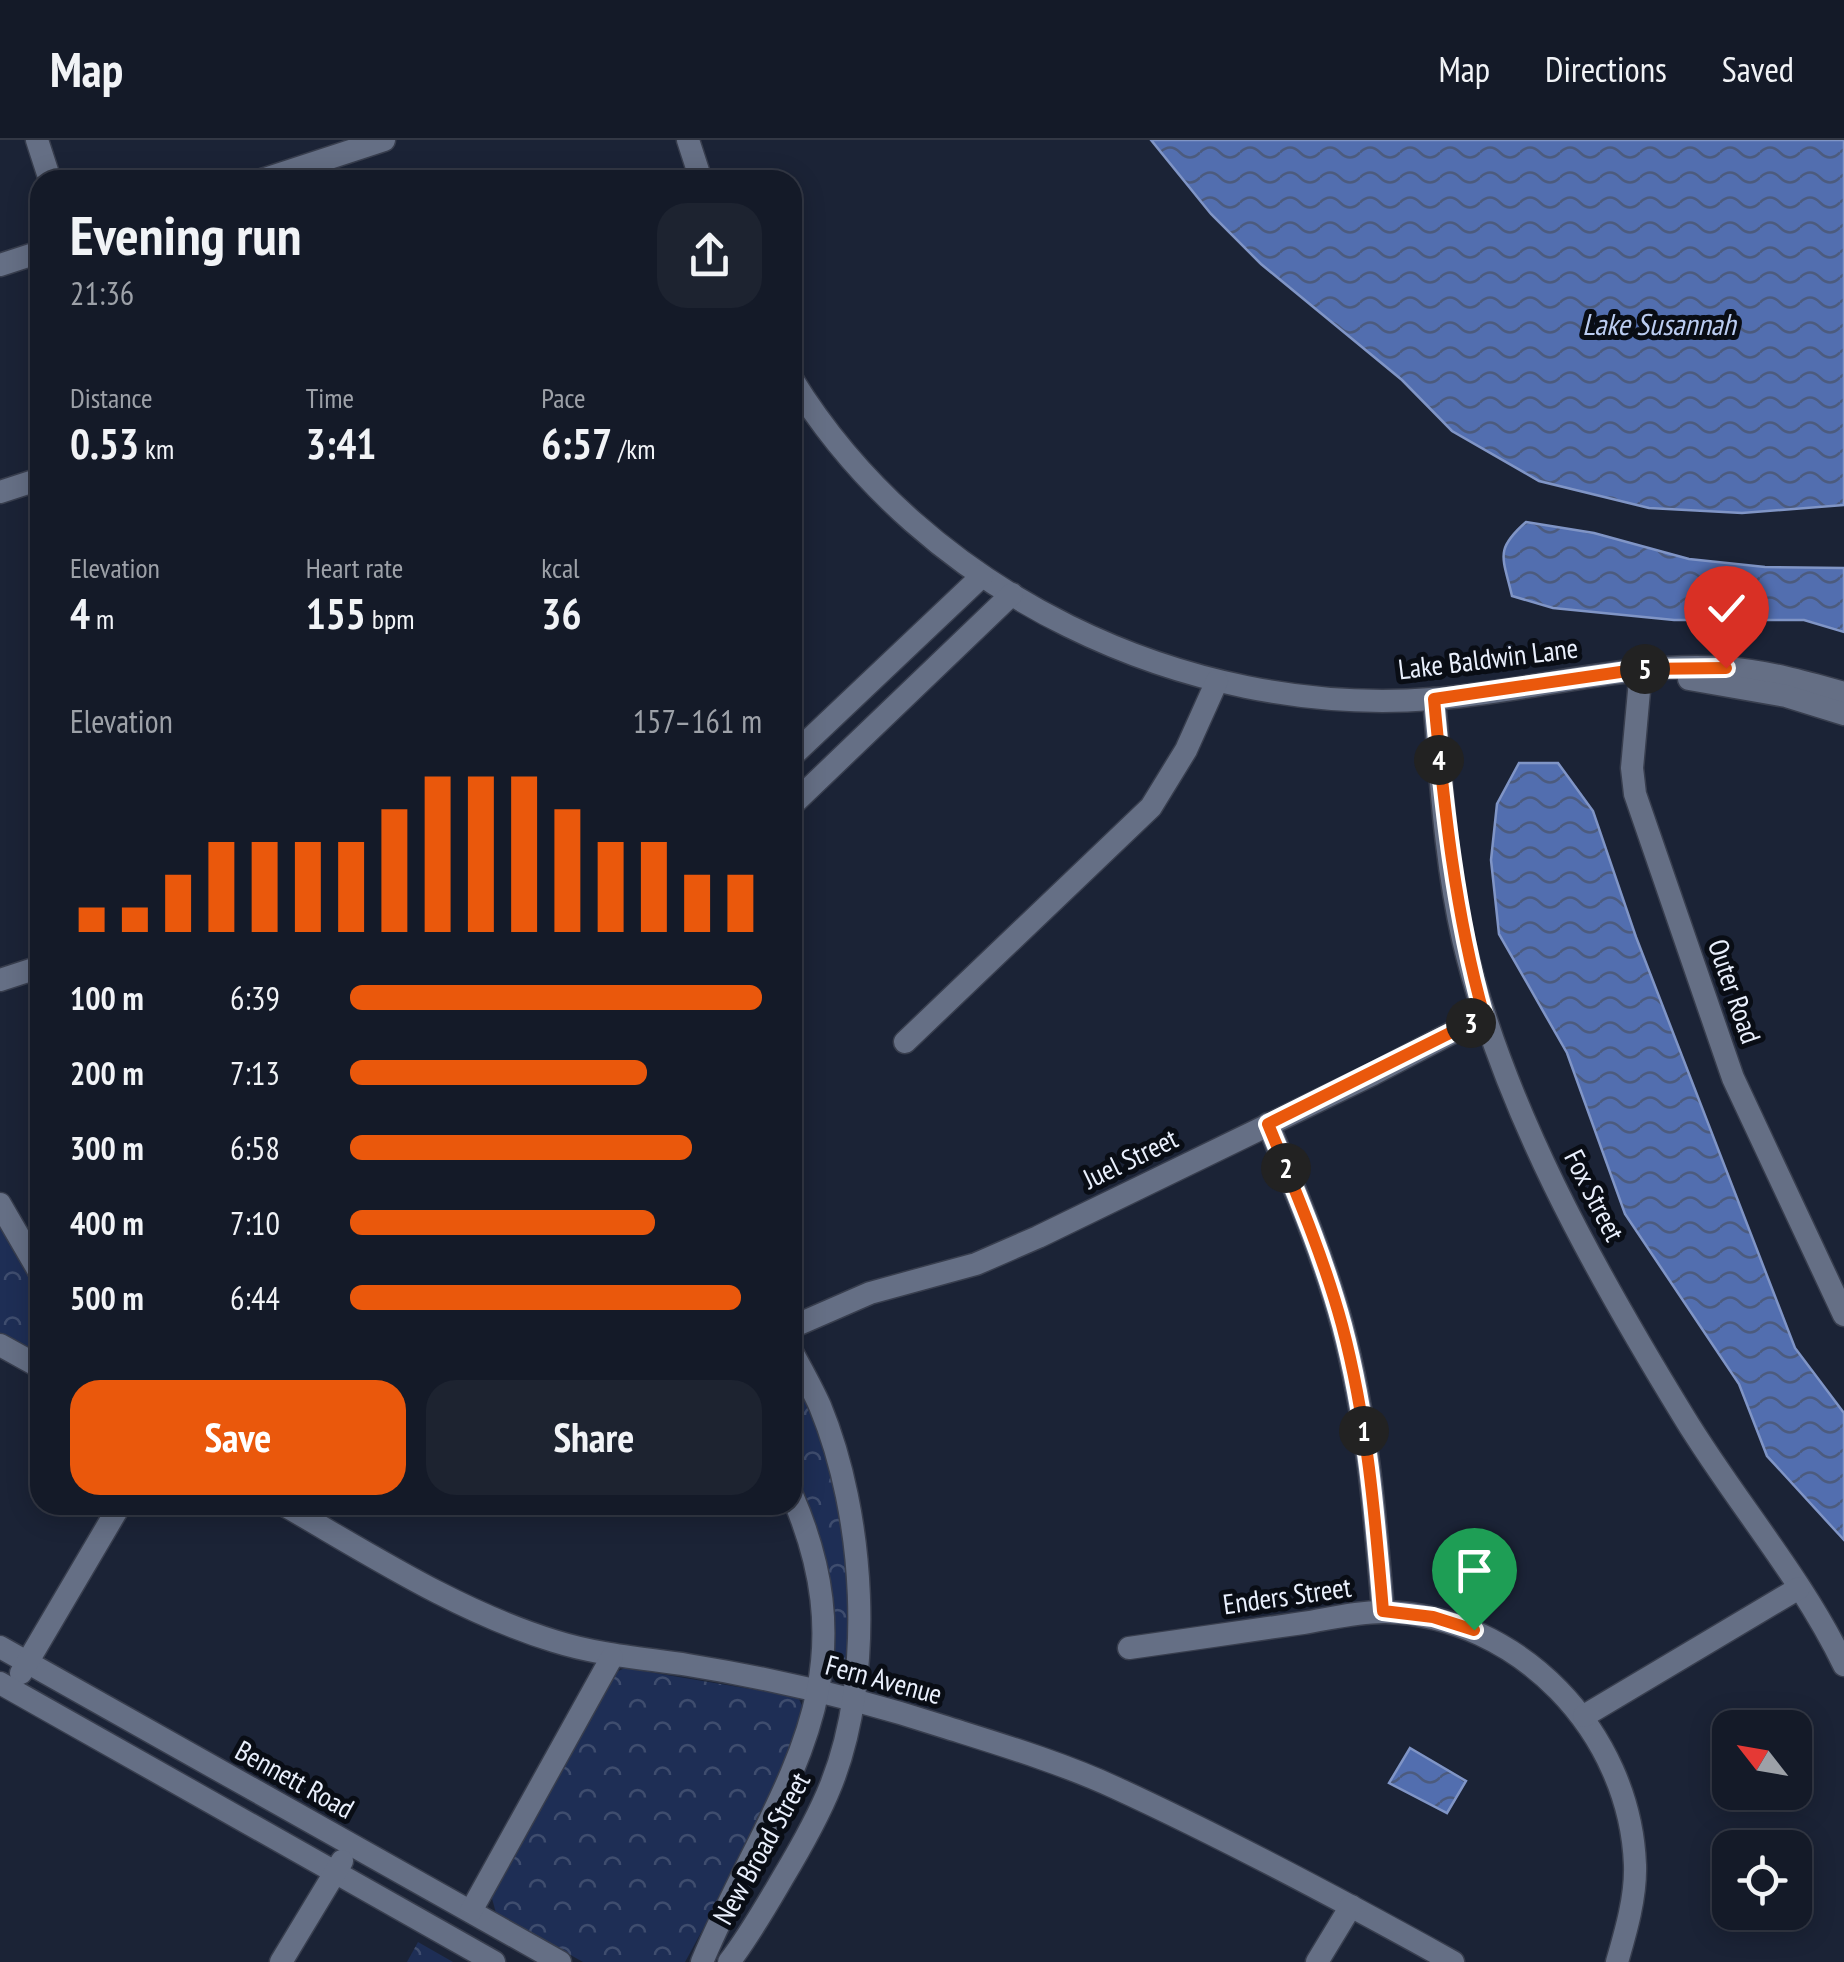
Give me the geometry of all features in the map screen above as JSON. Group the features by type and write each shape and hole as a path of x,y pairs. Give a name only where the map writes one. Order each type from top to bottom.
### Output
{"street":[{"path":"37,140 47,170"},
{"path":"336,169 384,140"},
{"path":"688,140 698,170"},
{"path":"0,265 30,255"},
{"name":"Lake Baldwin Lane","path":"802,393 839,444 884,494 930,537 982,576 1101,643 1217,681 1364,701 1434,699 1641,669 1726,668 1784,676 1844,693"},
{"path":"0,492 30,482"},
{"path":"802,747 982,576"},
{"path":"802,794 1012,594"},
{"name":"Lake Baldwin Lane","path":"1641,669 1786,696 1844,714"},
{"name":"Outer Road","path":"1641,669 1632,768 1635,794 1733,1078 1844,1315"},
{"path":"905,1042 1150,806 1186,750 1217,681"},
{"name":"Fox Street","path":"1434,699 1448,848 1462,936 1484,1016 1531,1135 1686,1421 1800,1588 1844,1664"},
{"path":"0,980 30,970"},
{"name":"Juel Street","path":"802,1323 870,1293 976,1264 1022,1244 1484,1016"},
{"path":"1268,1124 1316,1240 1342,1325 1371,1472 1383,1611"},
{"path":"0,1204 30,1256"},
{"path":"0,1345 30,1362"},
{"name":"New Broad Street","path":"728,1962 744,1943 805,1840 832,1783 853,1700 859,1580 851,1520 820,1406 802,1371"},
{"path":"114,1515 27,1662 5,1686 494,1962"},
{"name":"Fern Avenue","path":"301,1515 436,1592 553,1641 612,1657 688,1666 853,1700 962,1732 1114,1787 1453,1962"},
{"name":"New Broad Street","path":"702,1962 797,1762 820,1692 824,1644 822,1590 812,1539 801,1515"},
{"path":"1584,1716 1800,1588"},
{"name":"Enders Street","path":"1129,1648 1383,1611 1433,1617 1474,1630 1511,1651 1551,1680 1584,1716 1610,1765 1628,1817 1635,1866 1629,1921 1617,1962"},
{"name":"Bennett Road","path":"0,1647 560,1962"},
{"path":"471,1911 612,1657"},
{"path":"282,1962 351,1845"},
{"path":"1317,1962 1351,1906"}],"green space":[{"path":"0,1220 30,1268 30,1352 0,1335"},
{"path":"802,1393 832,1479 845,1547 850,1661 846,1670 838,1674 829,1669 822,1548 805,1505"},
{"path":"625,1668 798,1697 805,1712 774,1798 685,1962 583,1962 496,1913 491,1895 612,1674"},
{"path":"418,1942 453,1962 407,1962"}],"water":[{"name":"Lake Susannah","path":"1151,140 1844,140 1844,505 1742,513 1649,508 1539,481 1452,431 1402,380 1261,264 1211,214"},
{"path":"1526,522 1594,533 1689,559 1765,567 1844,568 1844,632 1804,620 1674,620 1553,608 1512,596 1504,563 1505,547"},
{"path":"1519,763 1558,763 1593,811 1636,937 1795,1348 1844,1413 1844,1540 1767,1456 1739,1384 1625,1214 1567,1053 1499,934 1491,860 1497,804"},
{"path":"1410,1748 1466,1781 1447,1813 1389,1783"}],"route":[{"path":"1474,1630 1433,1617 1383,1611 1373,1488 1361,1408 1342,1325 1316,1240 1268,1124 1484,1016 1462,936 1448,848 1434,699 1641,669 1726,668"}]}
